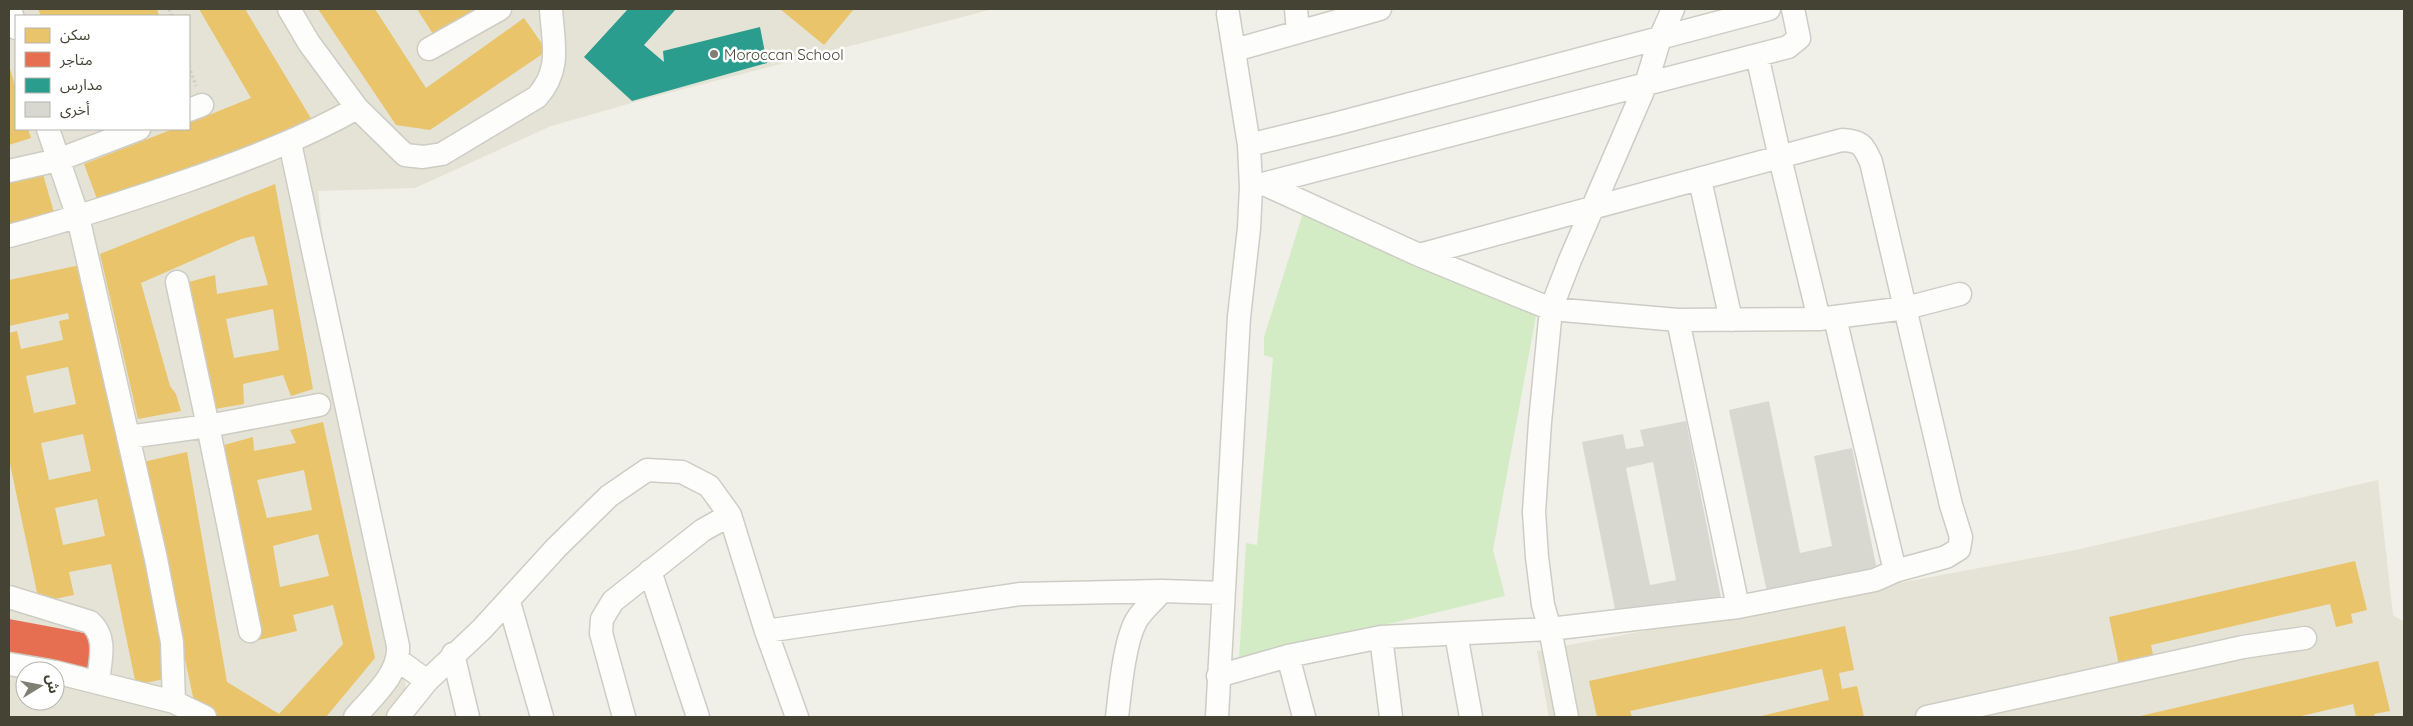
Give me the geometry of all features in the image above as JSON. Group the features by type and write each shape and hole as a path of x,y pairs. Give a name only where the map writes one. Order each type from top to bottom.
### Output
{"street":[{"path":"10,9 15,25"},
{"path":"289,9 309,43 357,108 405,155 423,157 442,154 537,97 548,85 554,65 551,9"},
{"path":"429,50 500,9"},
{"path":"1296,9 1298,31"},
{"path":"1235,50 1380,9"},
{"path":"1567,717 1550,629 1543,605 1534,512 1539,431 1551,309 1646,84 1660,38 1673,9"},
{"path":"1250,145 1344,122 1769,9"},
{"path":"1258,185 1788,47 1799,38 1793,9"},
{"path":"1217,717 1239,316 1249,228 1258,185 1228,14"},
{"path":"1757,55 1780,158 1827,318 1895,571"},
{"path":"9,236 78,217 239,163 290,143 357,108"},
{"path":"48,130 78,217 128,437 172,642 174,702"},
{"path":"9,171 58,160 137,130"},
{"path":"1218,676 1288,656 1381,637 1550,629 1738,607 1875,580 1895,571 1946,557 1957,551 1961,542 1871,162 1864,147 1856,141 1842,140 1419,255"},
{"path":"290,143 396,637 398,660 394,670 355,717"},
{"path":"1700,180 1731,320"},
{"path":"1258,185 1419,255 1551,309 1678,320 1827,318 1906,308 1960,294"},
{"path":"176,282 208,426 250,632"},
{"path":"1678,320 1738,607"},
{"path":"128,437 208,426 319,405"},
{"path":"398,717 427,681 509,602 556,548 609,496 647,470 682,472 709,486 730,515 766,631 797,717"},
{"path":"624,717 601,633 602,620 614,601 650,570 703,530 730,515"},
{"path":"650,570 698,717"},
{"path":"766,631 1020,594 1162,591 1223,593"},
{"path":"1117,717 1123,670 1136,620 1162,591"},
{"path":"9,597 90,622 98,628 102,640 98,682"},
{"path":"509,602 542,717"},
{"path":"1456,634 1471,717"},
{"path":"1381,637 1391,717"},
{"path":"1927,717 2227,651 2305,638"},
{"path":"453,654 468,717"},
{"path":"1288,656 1304,717"},
{"path":"398,660 427,681"},
{"path":"65,674 174,702 205,717"}],"shaded area":[{"path":"9,9 993,9 649,98 551,126 415,188 318,191 326,271 344,377 359,406 411,717 9,717"},
{"path":"2378,480 2393,615 2404,622 2404,717 1549,717 1537,651 2076,550"}],"green space":[{"path":"1303,213 1536,316 1493,550 1505,596 1239,660 1246,543 1257,545 1273,358 1264,355 1264,337"}],"building: سكن":[{"path":"38,9 157,9 159,15 41,15"},
{"path":"199,9 245,9 312,120 100,207 84,164 170,130 190,130 190,123 251,98"},
{"path":"318,9 375,9 426,88 524,18 547,51 430,130 396,125"},
{"path":"417,9 477,9 435,37"},
{"path":"780,9 854,9 824,45"},
{"path":"9,65 15,86 15,130 28,130 31,138 9,145"},
{"path":"42,171 55,216 9,225 9,178"},
{"path":"275,184 313,389 291,396 283,375 243,384 244,404 209,410 185,283 215,275 217,294 268,285 254,236 241,239 141,283 170,386 176,394 181,411 138,419 100,254","holes":["273,309 279,350 234,358 226,319"]},
{"path":"85,264 173,677 136,685 111,564 69,572 74,595 39,602 9,459 9,333 17,331 21,349 63,340 59,321 69,319 68,313 9,326 9,280","holes":["68,367 76,404 34,413 26,376","83,434 91,471 49,480 41,443","97,499 105,536 63,545 55,508"]},
{"path":"323,422 375,658 326,717 216,717 195,706 143,462 187,452 227,682 279,714 343,644 333,605 293,615 297,631 259,640 224,445 253,437 254,451 296,443 290,430","holes":["304,470 312,510 267,518 257,480","318,534 329,576 280,587 273,546"]},
{"path":"2355,561 2367,610 2351,614 2353,623 2336,627 2330,604 2151,645 2155,665 2119,665 2109,617"},
{"path":"1845,626 1854,670 1839,673 1842,689 1857,686 1864,717 1757,717 1829,700 1822,669 1630,711 1632,717 1597,717 1589,681"},
{"path":"2378,661 2390,711 2374,714 2375,717 2356,717 2353,704 2297,717 2136,717"}],"building: متاجر":[{"path":"9,619 95,635 89,675 65,671 65,661 9,661"}],"building: مدارس":[{"name":"Moroccan School","path":"628,9 676,9 644,45 664,62 663,51 760,27 767,63 632,101 584,57"}],"building: أخرى":[{"path":"1769,401 1800,553 1832,546 1814,456 1852,448 1878,575 1768,597 1729,410"},
{"path":"1686,421 1723,608 1679,617 1676,601 1659,604 1662,621 1619,629 1582,442 1623,434 1626,449 1644,446 1640,430","holes":["1653,462 1676,580 1650,585 1626,468"]}],"place":[{"name":"Moroccan School","path":"714,54"}]}
